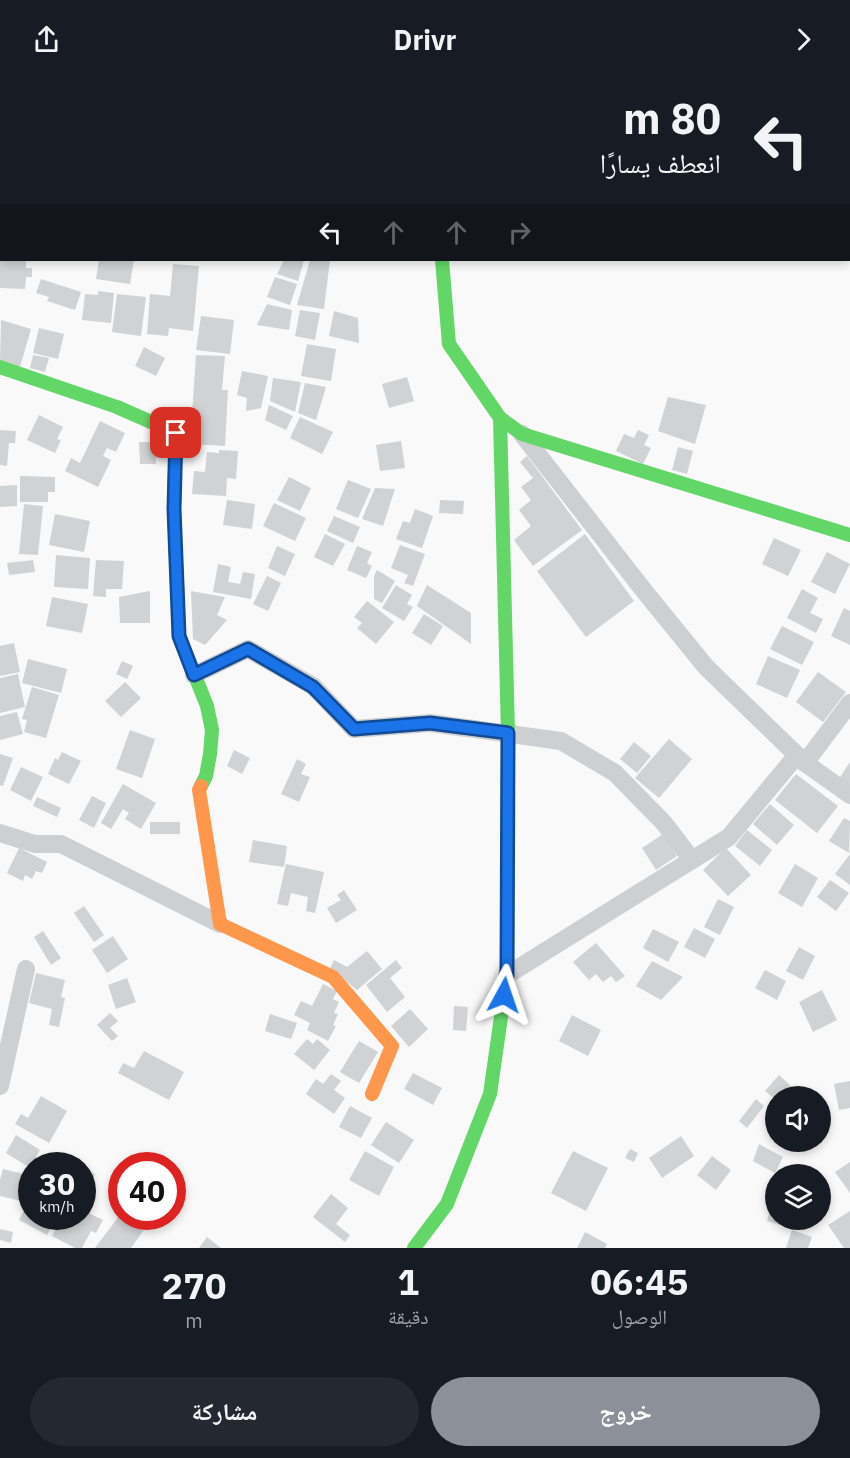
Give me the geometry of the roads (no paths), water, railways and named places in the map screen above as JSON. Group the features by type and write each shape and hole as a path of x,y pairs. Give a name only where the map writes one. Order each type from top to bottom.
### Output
{"street":[{"path":"442,261 449,344 500,418 522,434 706,667 801,759 850,795"},
{"path":"0,367 117,407 176,433 174,509 179,636 207,706 212,730 206,776 199,790 220,924"},
{"path":"414,1248 447,1204 490,1094 507,975 508,733 500,418"},
{"path":"522,434 850,535"},
{"path":"194,675 248,649 313,687 354,729 430,723 561,741 615,773 664,823 692,860"},
{"path":"507,975 729,837 850,703"},
{"path":"0,833 35,844 61,844 220,924 333,977 392,1046 372,1094"},
{"path":"0,1086 26,969"}]}
